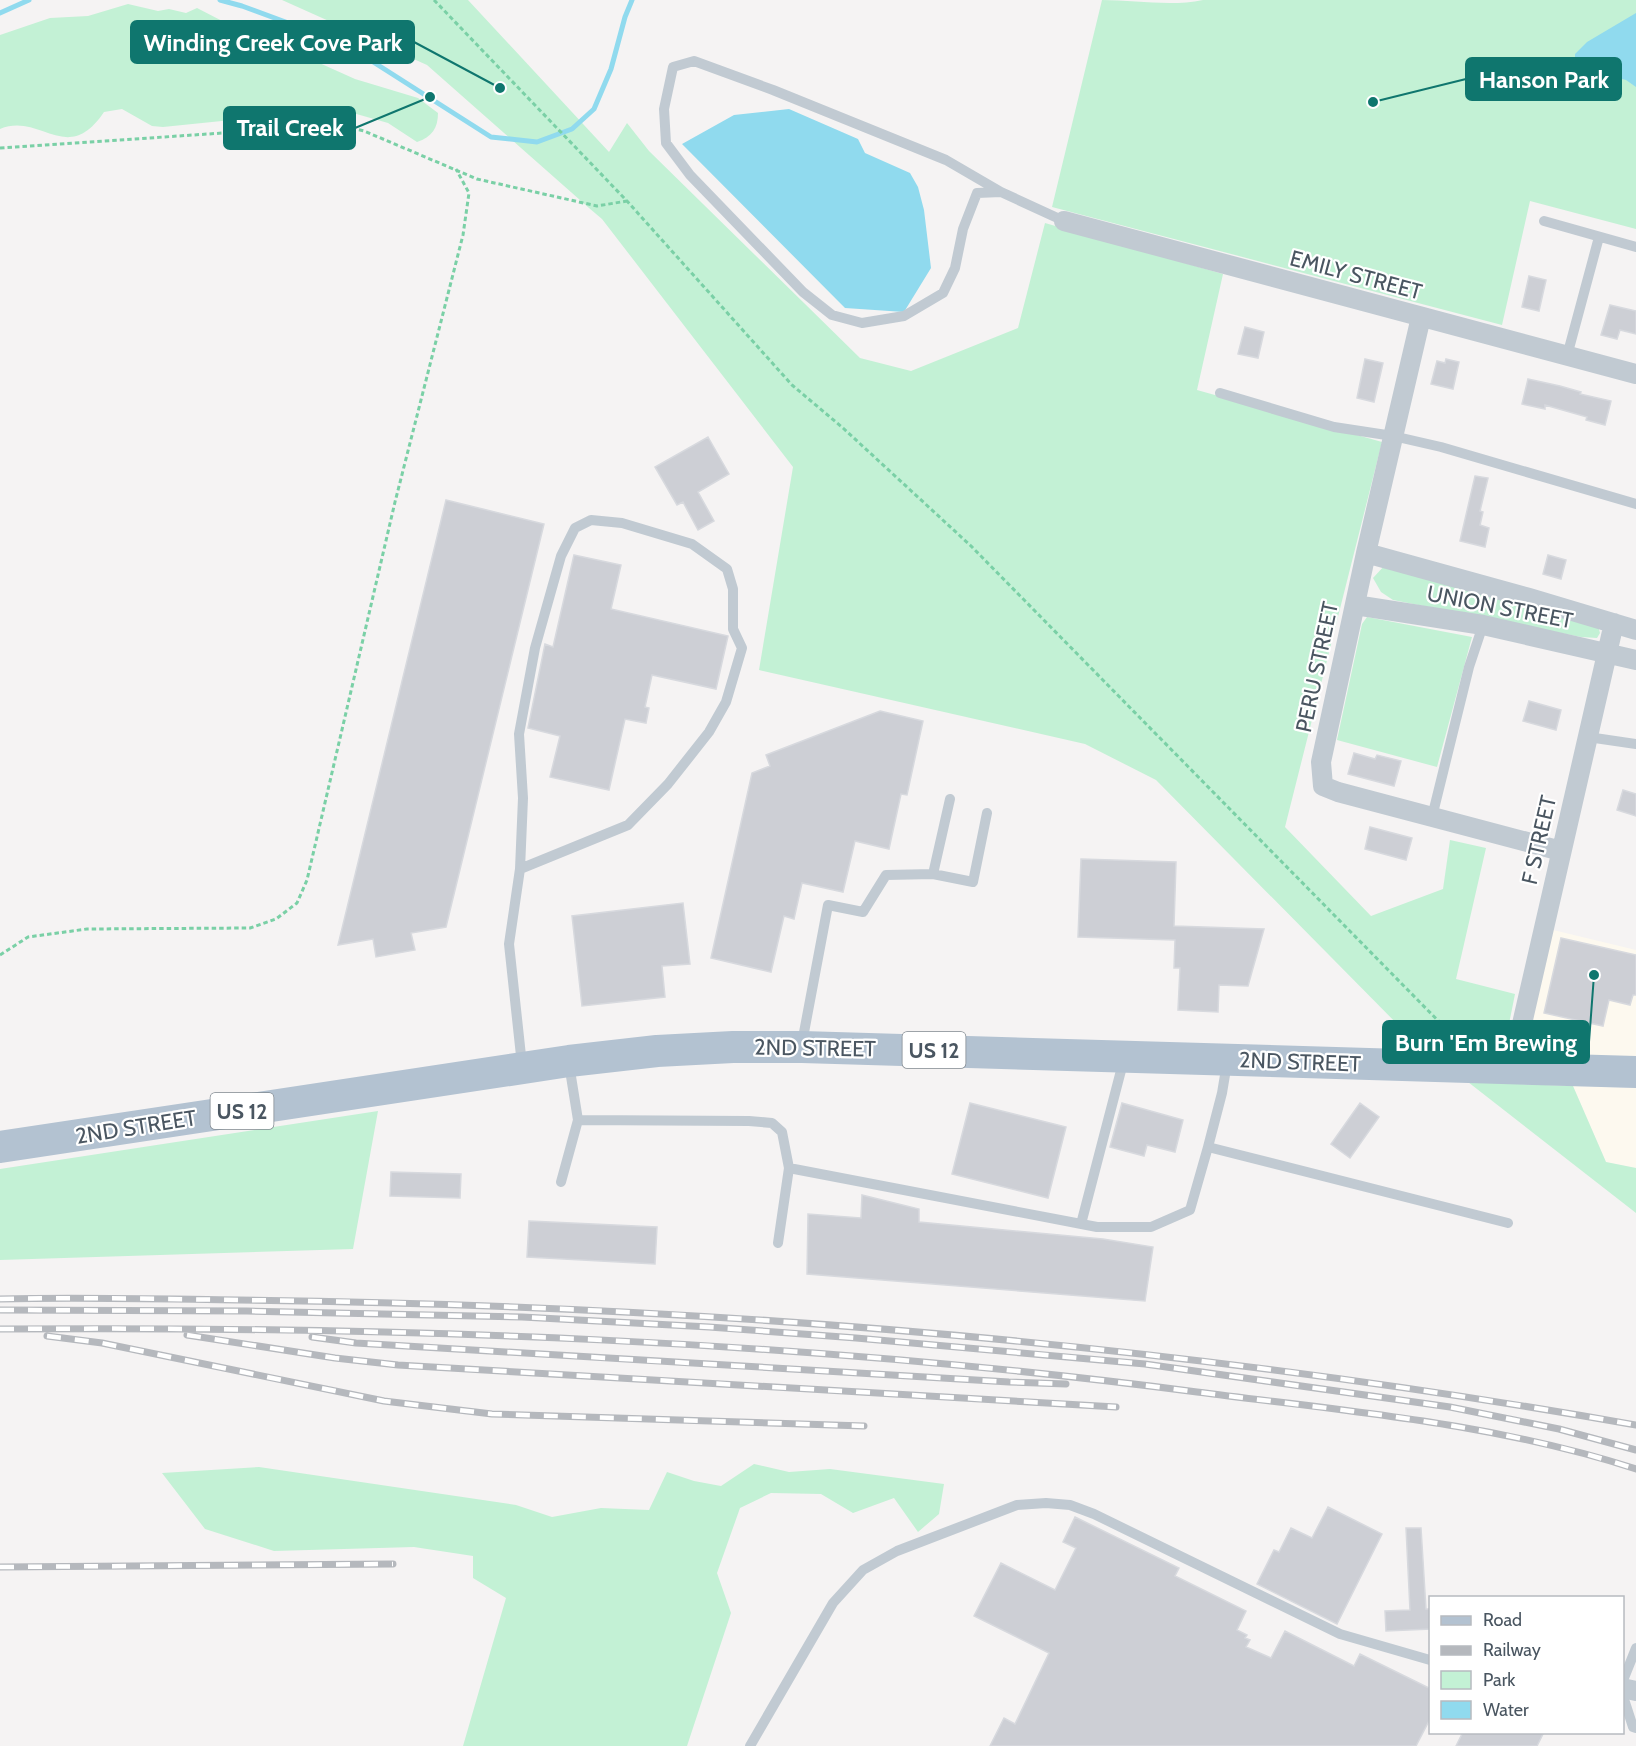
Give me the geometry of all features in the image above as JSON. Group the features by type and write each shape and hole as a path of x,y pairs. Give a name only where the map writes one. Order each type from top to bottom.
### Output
{"main road":[{"name":"2ND STREET","path":"0,1147 569,1061 657,1051 733,1047 802,1047 1636,1072"}],"street":[{"name":"EMILY STREET","path":"1064,221 1636,374"},
{"name":"PERU STREET","path":"1420,317 1354,605 1321,762 1323,786 1561,852"},
{"name":"UNION STREET","path":"1366,553 1636,630"},
{"name":"UNION STREET","path":"1354,605 1483,625 1636,660"},
{"name":"F STREET","path":"1499,1067 1516,1050 1614,623"}],"lane":[{"path":"1000,192 977,193 963,229 955,268 943,293 903,316 862,323 832,315 803,292 690,175 666,143 664,109 673,67 694,61 773,90 946,160 1000,192 1064,221"},
{"path":"1544,221 1636,247"},
{"path":"1567,356 1599,237"},
{"path":"1220,393 1334,427 1393,436 1442,447 1636,504"},
{"path":"520,869 628,825 668,784 709,732 726,702 742,648 733,628 733,589 727,568 692,544 622,523 591,520 575,528 561,556 535,648 519,734 523,798 520,869 509,944 522,1068"},
{"path":"1432,817 1469,667 1483,625"},
{"path":"1588,737 1636,744"},
{"path":"933,874 950,799"},
{"path":"802,1047 828,904 863,912 886,875 933,874 973,882 987,813"},
{"path":"1081,1224 1125,1056"},
{"path":"789,1168 1097,1227 1151,1227 1190,1210 1222,1093 1227,1060"},
{"path":"561,1182 578,1120 569,1061"},
{"path":"578,1120 772,1123 782,1132 789,1168 778,1243"},
{"path":"1208,1148 1508,1223"},
{"path":"750,1746 833,1604 863,1570 897,1551 1017,1505 1046,1503 1070,1505 1340,1635 1429,1659"},
{"path":"1624,1680 1636,1648"},
{"path":"1624,1696 1636,1728"}],"path":[{"path":"434,0 627,201 792,385 843,428 971,546 1499,1067"},
{"path":"0,148 327,126 348,127 364,131 477,179 597,206 627,201"},
{"path":"0,955 28,937 87,929 250,928 276,919 297,903 307,880 395,502 463,234 469,193 456,169"}],"shaded area":[{"path":"1549,929 1636,950 1636,1059 1523,1051"},
{"path":"1573,1086 1636,1088 1636,1168 1606,1162"}],"green space":[{"path":"282,0 468,0 609,152 627,123 649,151 860,358 911,371 1018,328 1045,223 1223,274 1197,390 1382,442 1285,827 1371,916 1443,889 1450,840 1486,848 1456,979 1515,994 1506,1039 1491,1049 1420,1044 1407,1034 1156,780 1085,744 759,670 793,467 602,219 427,65"},
{"path":"1102,0 1165,3 1203,0 1636,0 1636,229 1530,201 1502,325 1052,207"},
{"path":"128,4 158,11 169,9 186,13 197,8 230,25 248,25 271,38 283,39 306,57 355,79 418,98 438,113 437,123 430,135 417,142 388,123 353,113 271,116 163,127 152,126 122,109 104,112 91,128 78,135 66,137 28,127 15,126 0,129 0,35 50,18 88,16"},
{"path":"1385,565 1598,626 1600,633 1597,638 1581,637 1393,600 1381,592 1373,578"},
{"path":"1367,617 1472,637 1437,767 1337,740 1362,624"},
{"path":"1468,1082 1573,1086 1606,1162 1636,1168 1636,1213"},
{"path":"378,1111 353,1249 0,1260 0,1169"},
{"path":"754,1464 789,1472 830,1469 944,1484 939,1514 918,1532 894,1498 853,1513 821,1494 771,1493 740,1508 717,1573 731,1613 687,1746 463,1746 506,1598 473,1578 473,1556 414,1547 274,1551 205,1529 162,1473 259,1467 516,1505 552,1517 601,1508 649,1510 667,1472 694,1481 721,1486"}],"water":[{"path":"1636,13 1636,87 1626,80 1614,77 1587,90 1575,70 1575,54 1587,42"},
{"path":"789,109 858,139 865,153 910,173 918,187 924,210 931,268 904,312 845,308 682,144 734,115"}],"building":[{"path":"1529,276 1546,280 1539,311 1522,307"},
{"path":"1610,305 1636,311 1636,334 1620,330 1617,339 1601,335"},
{"path":"1245,327 1264,332 1258,358 1238,354"},
{"path":"1365,359 1383,363 1374,402 1357,398"},
{"path":"1446,359 1459,362 1453,389 1431,384 1437,361 1445,363"},
{"path":"1528,379 1611,401 1605,425 1586,420 1587,417 1545,405 1545,409 1522,404"},
{"path":"708,437 729,474 698,492 714,521 698,530 683,502 677,505 655,467"},
{"path":"1475,476 1488,478 1480,511 1483,512 1480,525 1489,528 1485,547 1460,541"},
{"path":"446,500 544,524 446,927 411,933 415,950 376,957 373,939 338,945"},
{"path":"574,555 621,565 611,609 728,636 716,689 652,675 645,707 649,708 646,723 625,719 609,790 550,777 560,736 528,728 545,644 553,647"},
{"path":"1548,555 1566,560 1561,579 1543,574"},
{"path":"1529,701 1561,710 1556,730 1523,721"},
{"path":"880,711 923,721 907,795 901,794 889,849 855,841 843,892 802,883 794,919 784,916 771,972 711,958 752,773 770,766 766,755"},
{"path":"1354,753 1375,759 1377,755 1401,761 1394,786 1348,774"},
{"path":"1623,790 1636,794 1636,816 1617,810"},
{"path":"1370,827 1412,838 1406,860 1365,849"},
{"path":"1081,859 1176,862 1174,926 1264,929 1248,986 1219,985 1218,1012 1178,1010 1180,968 1174,968 1175,940 1078,937"},
{"path":"683,903 690,964 662,966 665,997 582,1006 572,916"},
{"path":"1561,938 1636,955 1636,995 1633,995 1630,1005 1609,1000 1603,1026 1544,1013"},
{"path":"970,1103 1066,1127 1048,1198 952,1174"},
{"path":"1122,1103 1183,1120 1175,1152 1147,1145 1144,1156 1110,1147"},
{"path":"1360,1103 1379,1117 1350,1158 1331,1144"},
{"path":"391,1172 461,1174 460,1198 390,1196"},
{"path":"862,1195 919,1209 919,1222 1103,1239 1153,1247 1145,1301 807,1274 808,1214 861,1218"},
{"path":"529,1221 657,1227 655,1264 527,1257"},
{"path":"1328,1507 1382,1534 1337,1624 1257,1584 1274,1550 1279,1552 1291,1528 1312,1538"},
{"path":"1075,1517 1179,1568 1175,1576 1246,1611 1237,1630 1247,1635 1245,1638 1250,1640 1246,1647 1271,1658 1285,1631 1354,1666 1360,1654 1429,1688 1429,1721 1416,1746 990,1746 1004,1718 1015,1724 1049,1653 974,1616 1001,1563 1055,1590 1076,1548 1063,1542"},
{"path":"1406,1528 1421,1528 1429,1629 1386,1631 1385,1611 1410,1610"},
{"path":"1462,1734 1543,1734 1537,1746 1456,1746"}],"waterway":[{"path":"0,13 29,0"},
{"path":"220,0 345,44 491,137 537,142 572,129 594,109 611,69 632,0"}],"railway":[{"path":"0,1299 120,1298 415,1303 765,1320 1115,1351 1289,1372 1636,1425"},
{"path":"0,1310 247,1311 522,1317 856,1338 1145,1364 1450,1407 1559,1429 1636,1450"},
{"path":"0,1329 300,1330 450,1334 749,1348 899,1360 1048,1374 1419,1420 1529,1440 1636,1469"},
{"path":"187,1335 335,1358 398,1365 1116,1407"},
{"path":"47,1336 102,1343 384,1401 492,1414 864,1426"},
{"path":"312,1337 356,1343 1066,1384"},
{"path":"0,1567 393,1564"}],"place":[{"name":"Winding Creek Cove Park","path":"500,88"},
{"name":"Trail Creek","path":"430,97"},
{"name":"Hanson Park","path":"1373,102"},
{"name":"Burn 'Em Brewing","path":"1594,975"}]}
